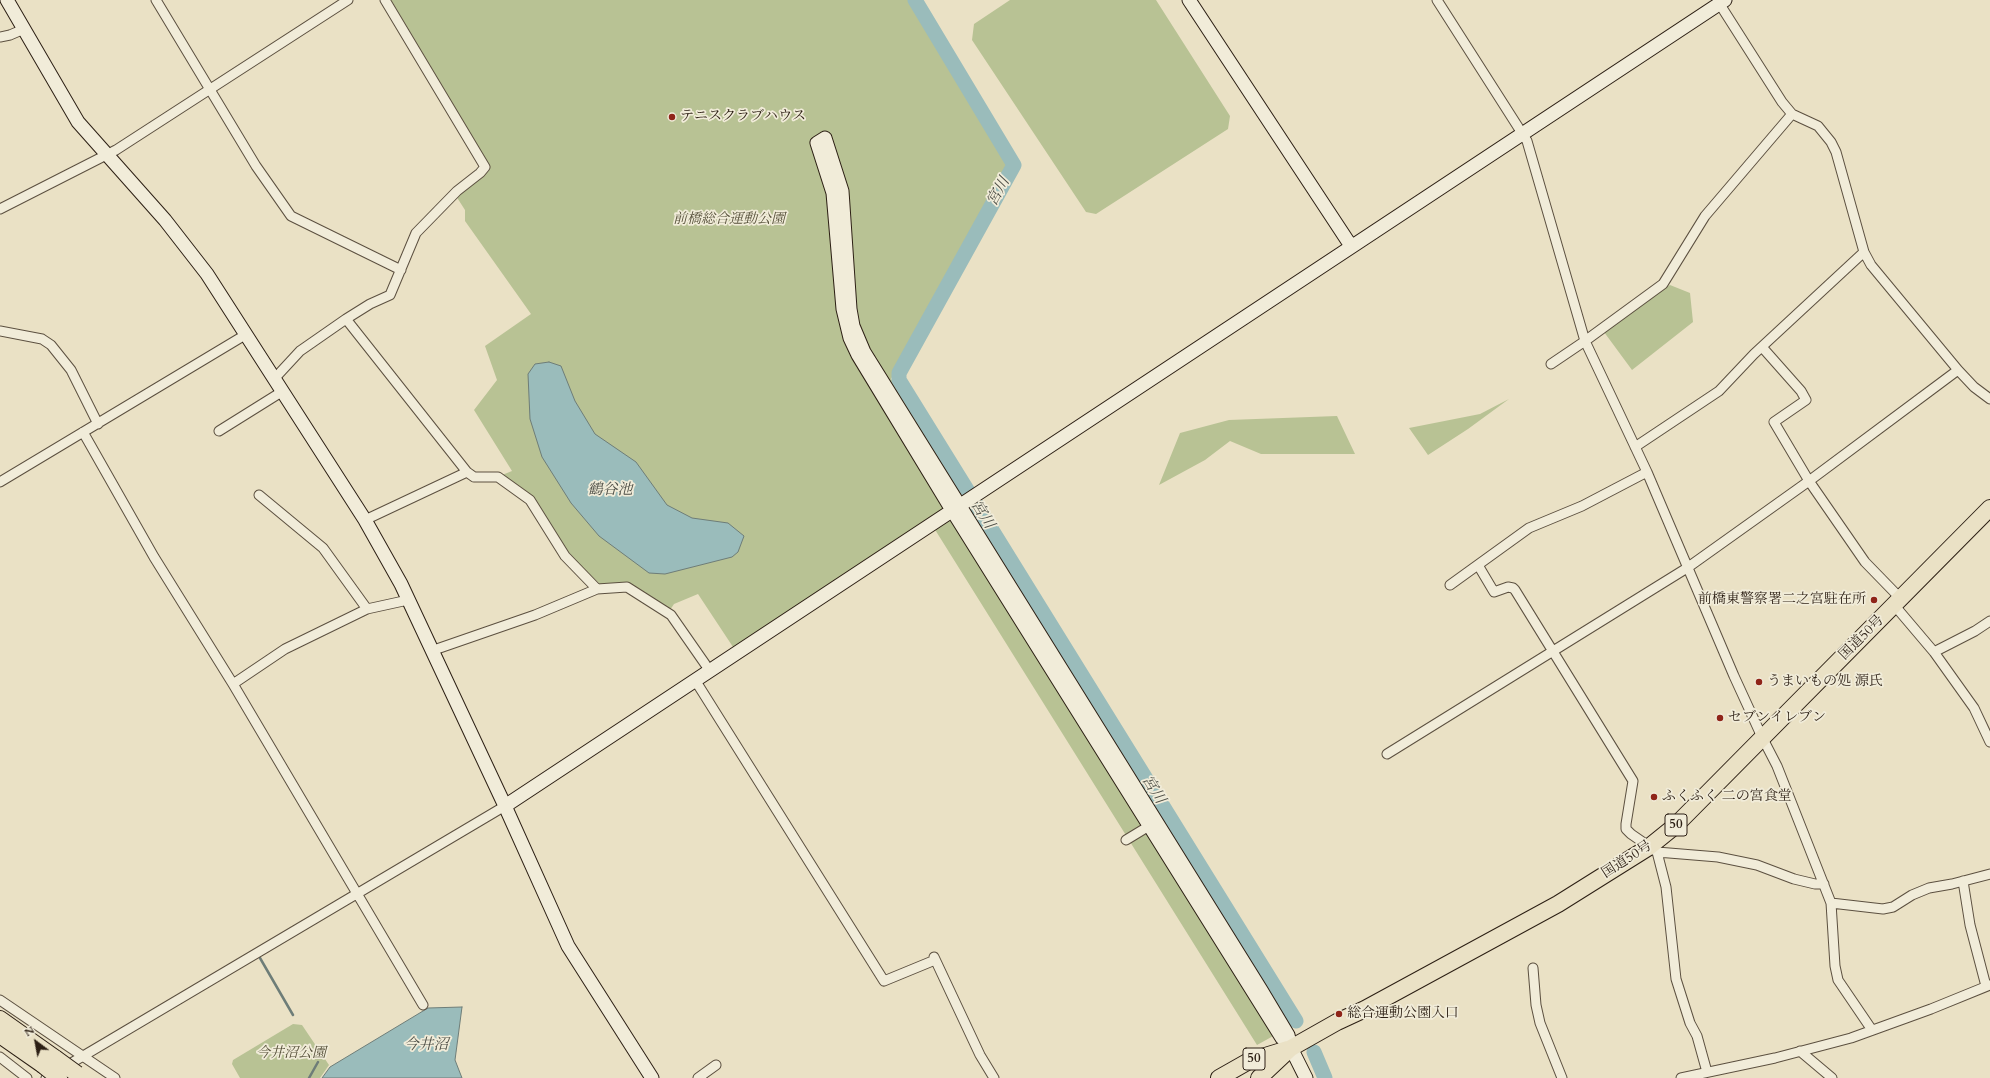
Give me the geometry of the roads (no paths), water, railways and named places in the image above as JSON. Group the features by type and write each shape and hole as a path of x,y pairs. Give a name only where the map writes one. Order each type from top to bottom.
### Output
{"highway":[{"name":"国道50号","path":"1219,1078 1249,1061 1291,1048 1337,1022 1365,1009 1558,904 1653,849 1990,508"},
{"path":"0,1019 59,1078"},
{"path":"0,1035 48,1067 80,1076"},
{"name":"国道50号","path":"1259,1078 1291,1048"}],"street":[{"path":"7,0 78,122 165,220 207,274 365,520 408,600 505,806 568,946 652,1078"},
{"path":"156,0 256,166 291,216 401,270"},
{"path":"0,209 107,155 348,0"},
{"path":"275,378 300,351 370,304 390,295 416,233 457,191 480,173 485,167 385,0"},
{"path":"1189,0 1352,246"},
{"path":"1437,0 1527,141 1585,341 1647,472 1687,568 1762,738 1777,766 1831,904 1835,966 1838,980 1872,1030"},
{"path":"48,1067 83,1056 505,806 1722,2 1782,102 1792,114 1818,126 1832,142 1864,252 1872,265 1958,370 1974,387 1990,398"},
{"path":"0,37 10,35 24,29"},
{"path":"1551,364 1663,284 1705,216 1792,114"},
{"path":"963,503 863,364 850,338 843,309 833,193 817,143 825,138 842,191 850,309 853,326 872,365 963,503 1153,824 1285,1029 1291,1048 1306,1078"},
{"path":"1635,447 1719,391 1762,347 1864,252"},
{"path":"346,319 467,472 474,477 498,476 530,500 565,556 597,589"},
{"path":"0,332 42,339 51,345 71,370 98,424"},
{"path":"0,482 245,335"},
{"path":"1762,347 1801,391 1806,400 1774,422 1809,481 1865,562 1898,602 1974,708 1990,742"},
{"path":"1387,754 1687,568 1809,481 1958,370"},
{"path":"219,431 283,391"},
{"path":"83,432 154,557 233,684 423,1005"},
{"path":"365,520 467,472"},
{"path":"1450,585 1529,528 1582,506 1647,472"},
{"path":"259,495 323,548 367,609"},
{"path":"1478,565 1494,592 1508,587 1513,588 1634,781 1626,829 1653,849 1718,857 1757,865 1794,879 1815,884 1824,884"},
{"path":"431,651 535,615 597,589 627,587 672,615 710,671"},
{"path":"233,684 286,649 367,609 408,600"},
{"path":"1934,652 1975,631 1990,621"},
{"path":"695,680 884,982 934,958 992,1077"},
{"path":"1126,840 1153,824"},
{"path":"1653,849 1666,886 1676,979 1690,1023 1697,1036 1707,1072"},
{"path":"1831,904 1883,909 1893,907 1912,895 1929,888 1990,874"},
{"path":"1681,1078 1851,1038 1931,1010 1988,986 1970,925 1963,881"},
{"path":"1533,968 1536,1005 1540,1023 1562,1078"},
{"path":"0,1000 115,1078"},
{"path":"1800,1051 1832,1078"},
{"path":"0,1057 28,1078"},
{"path":"698,1078 716,1065"}],"water":[{"name":"鶴谷池","path":"549,362 561,366 575,401 595,434 636,462 667,505 692,518 728,523 744,536 738,552 732,557 665,574 649,573 599,536 571,503 542,457 530,419 528,374 535,364"},
{"name":"今井沼","path":"462,1007 455,1060 462,1078 322,1078 330,1067 428,1008"}],"waterway":[{"name":"宮川","path":"915,0 1014,165 899,373 899,380 1296,1021"},
{"path":"260,958 293,1015"},
{"name":"宮川","path":"1314,1052 1325,1078"},
{"path":"309,1078 318,1062"}],"place":[{"name":"テニスクラブハウス","path":"672,117"},
{"name":"前橋東警察署二之宮駐在所","path":"1874,600"},
{"name":"うまいもの処 源氏","path":"1759,682"},
{"name":"セブンイレブン","path":"1720,718"},
{"name":"ふくふく 二の宮食堂","path":"1654,797"},
{"name":"総合運動公園入口","path":"1339,1014"}],"park label":[{"name":"前橋総合運動公園","path":"729,220"},
{"name":"今井沼公園","path":"291,1054"}]}
